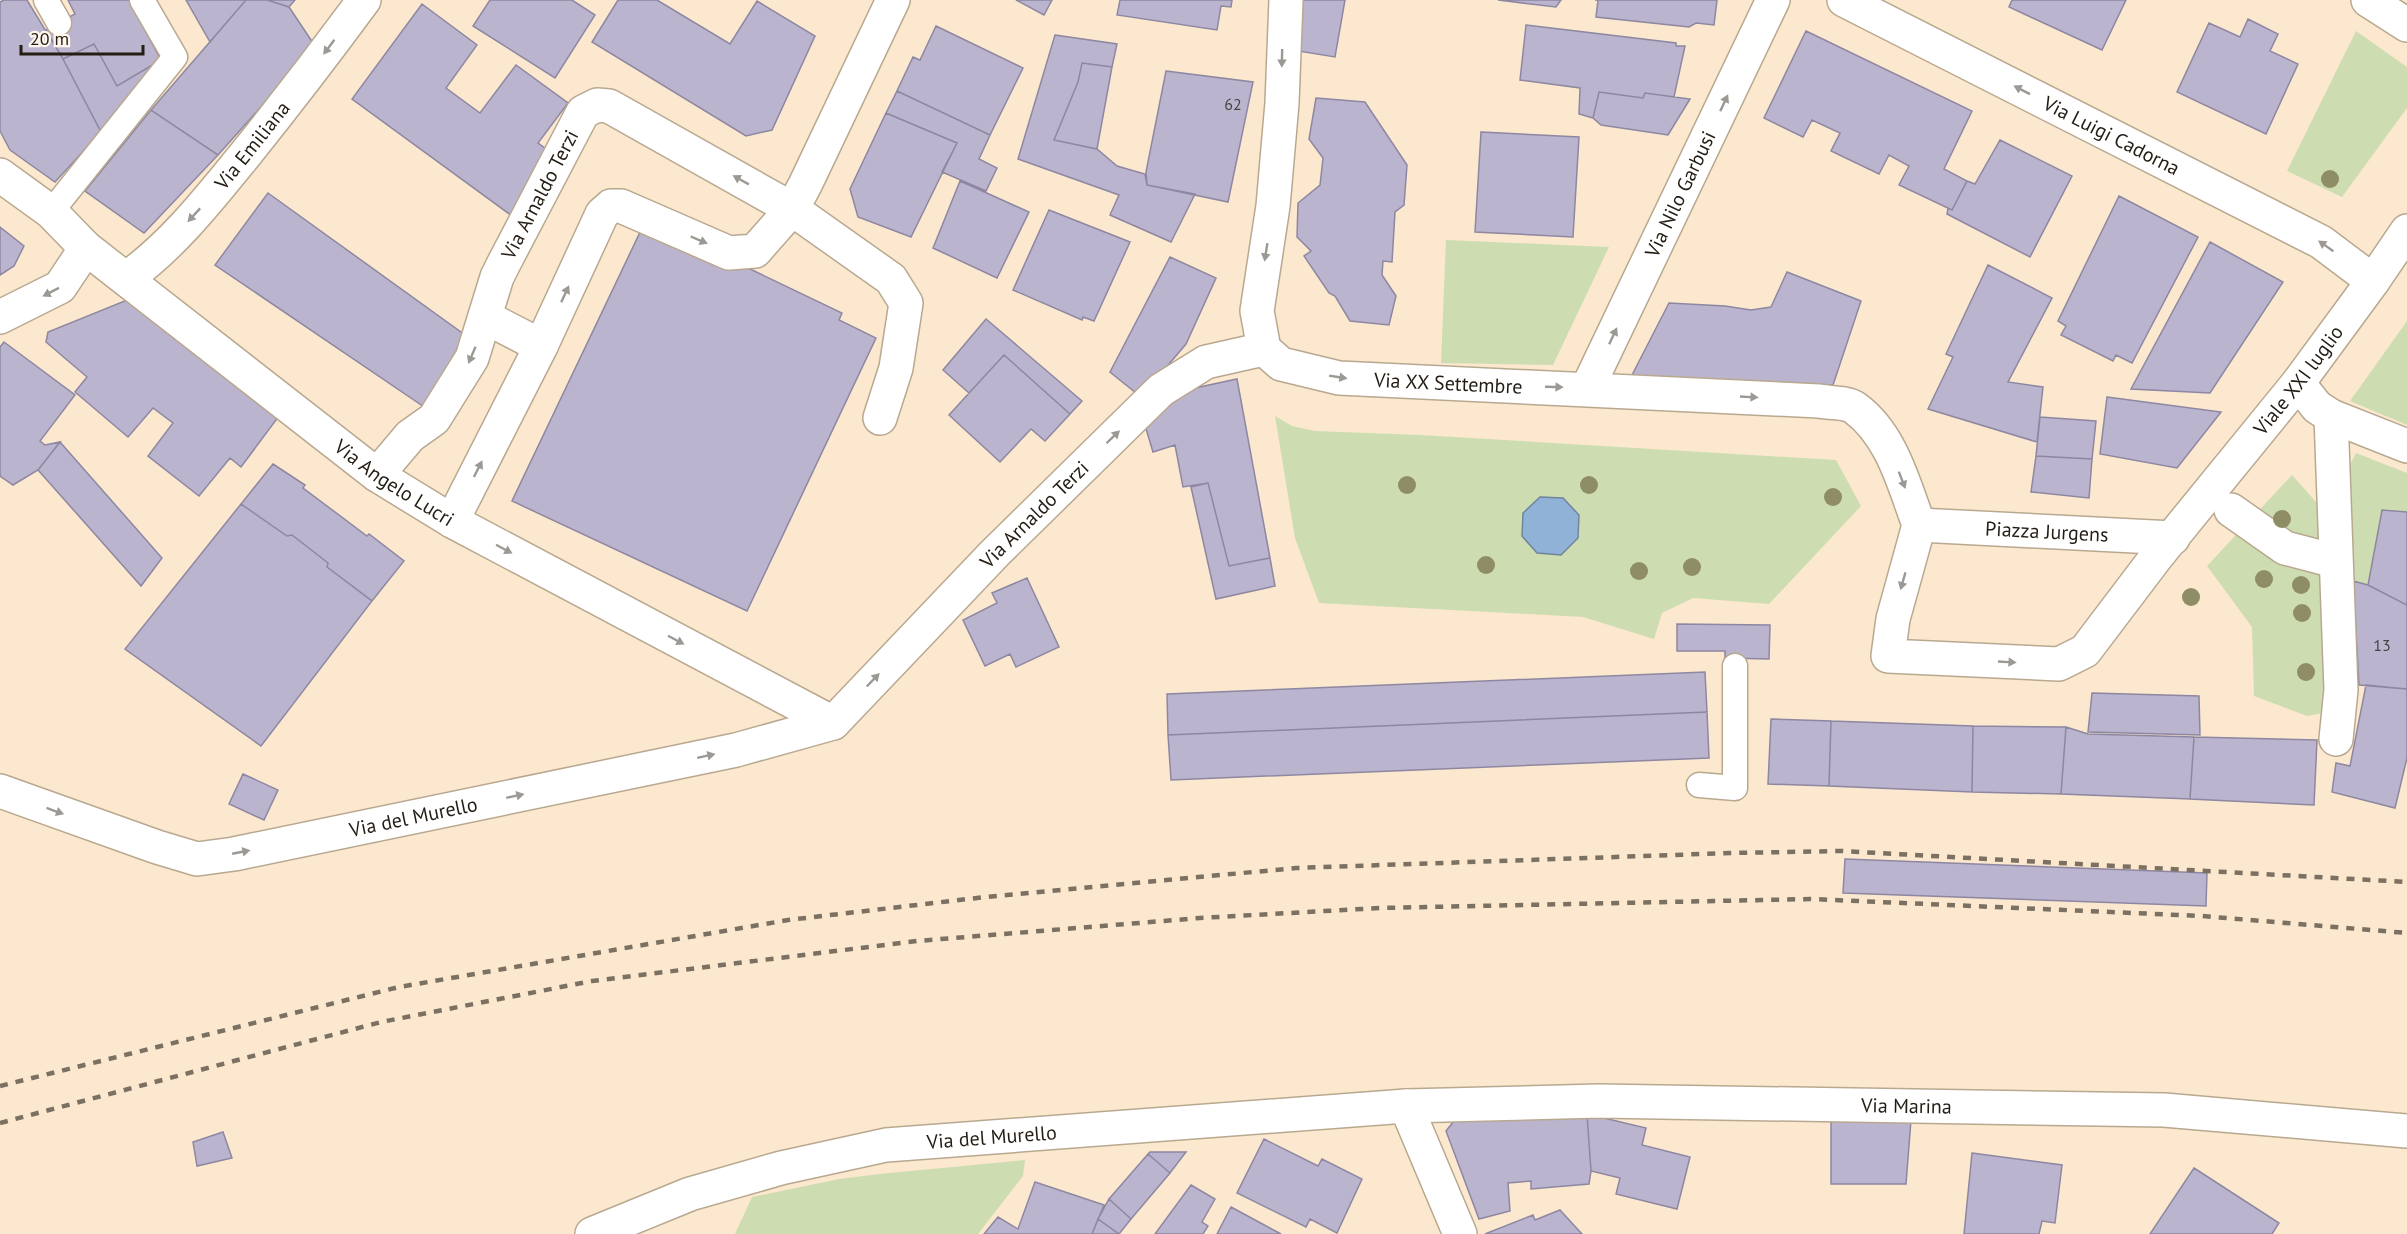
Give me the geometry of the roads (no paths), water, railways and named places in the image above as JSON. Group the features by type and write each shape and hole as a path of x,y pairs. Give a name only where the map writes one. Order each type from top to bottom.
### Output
{"street":[{"name":"Via Emiliana","path":"127,278 156,256 213,195 293,96 364,0"},
{"path":"452,521 541,346 602,214 611,206 621,206 729,253 755,251 792,209 894,0"},
{"path":"1264,349 1257,311 1273,206 1282,103 1286,0"},
{"name":"Via Nilo Garbusi","path":"1587,388 1773,0"},
{"name":"Via Luigi Cadorna","path":"1844,0 2321,242 2373,281"},
{"path":"2368,0 2407,25"},
{"name":"Via Arnaldo Terzi","path":"377,475 410,436 434,419 472,358 497,278 583,112 597,105 609,106 792,209 891,279 906,303 896,368 880,418"},
{"name":"Via Angelo Lucri","path":"0,175 51,212 86,248 377,475 452,521 833,723"},
{"name":"Viale XXI luglio","path":"1919,525 1893,619 1888,656 2059,664 2085,651 2135,584 2298,383 2407,231"},
{"path":"0,317 60,287 86,248"},
{"path":"485,317 541,346"},
{"name":"Via Arnaldo Terzi","path":"833,723 995,553 1161,390 1206,362 1264,349"},
{"name":"Via XX Settembre","path":"1264,349 1281,364 1340,378 1587,388 1819,401 1854,407 1879,433 1891,452 1919,525"},
{"path":"2298,383 2317,407 2331,416 2407,447"},
{"path":"2331,416 2341,690 2336,739"},
{"path":"2231,510 2285,548 2335,561"},
{"name":"Piazza Jurgens","path":"1919,525 2178,531"},
{"name":"Via del Murello","path":"0,791 196,859 234,854 736,750 833,723"},
{"name":"Via Marina","path":"1406,1106 1599,1101 2164,1110 2402,1131"},
{"path":"1406,1106 1460,1234"},
{"name":"Via del Murello","path":"592,1234 690,1194 781,1168 886,1145 1406,1106"}],"lane":[{"path":"46,0 59,23"},
{"path":"51,212 175,57 142,0"},
{"path":"1699,785 1735,788 1735,666"}],"water":[{"path":"1540,497 1563,498 1579,515 1578,538 1561,555 1537,553 1522,536 1523,513"}],"railway":[{"path":"0,1086 399,987 788,920 985,897 1296,868 1842,851 2407,882"},
{"path":"0,1123 381,1022 592,981 917,941 1200,918 1379,908 1811,899 2202,916 2407,933"}]}
